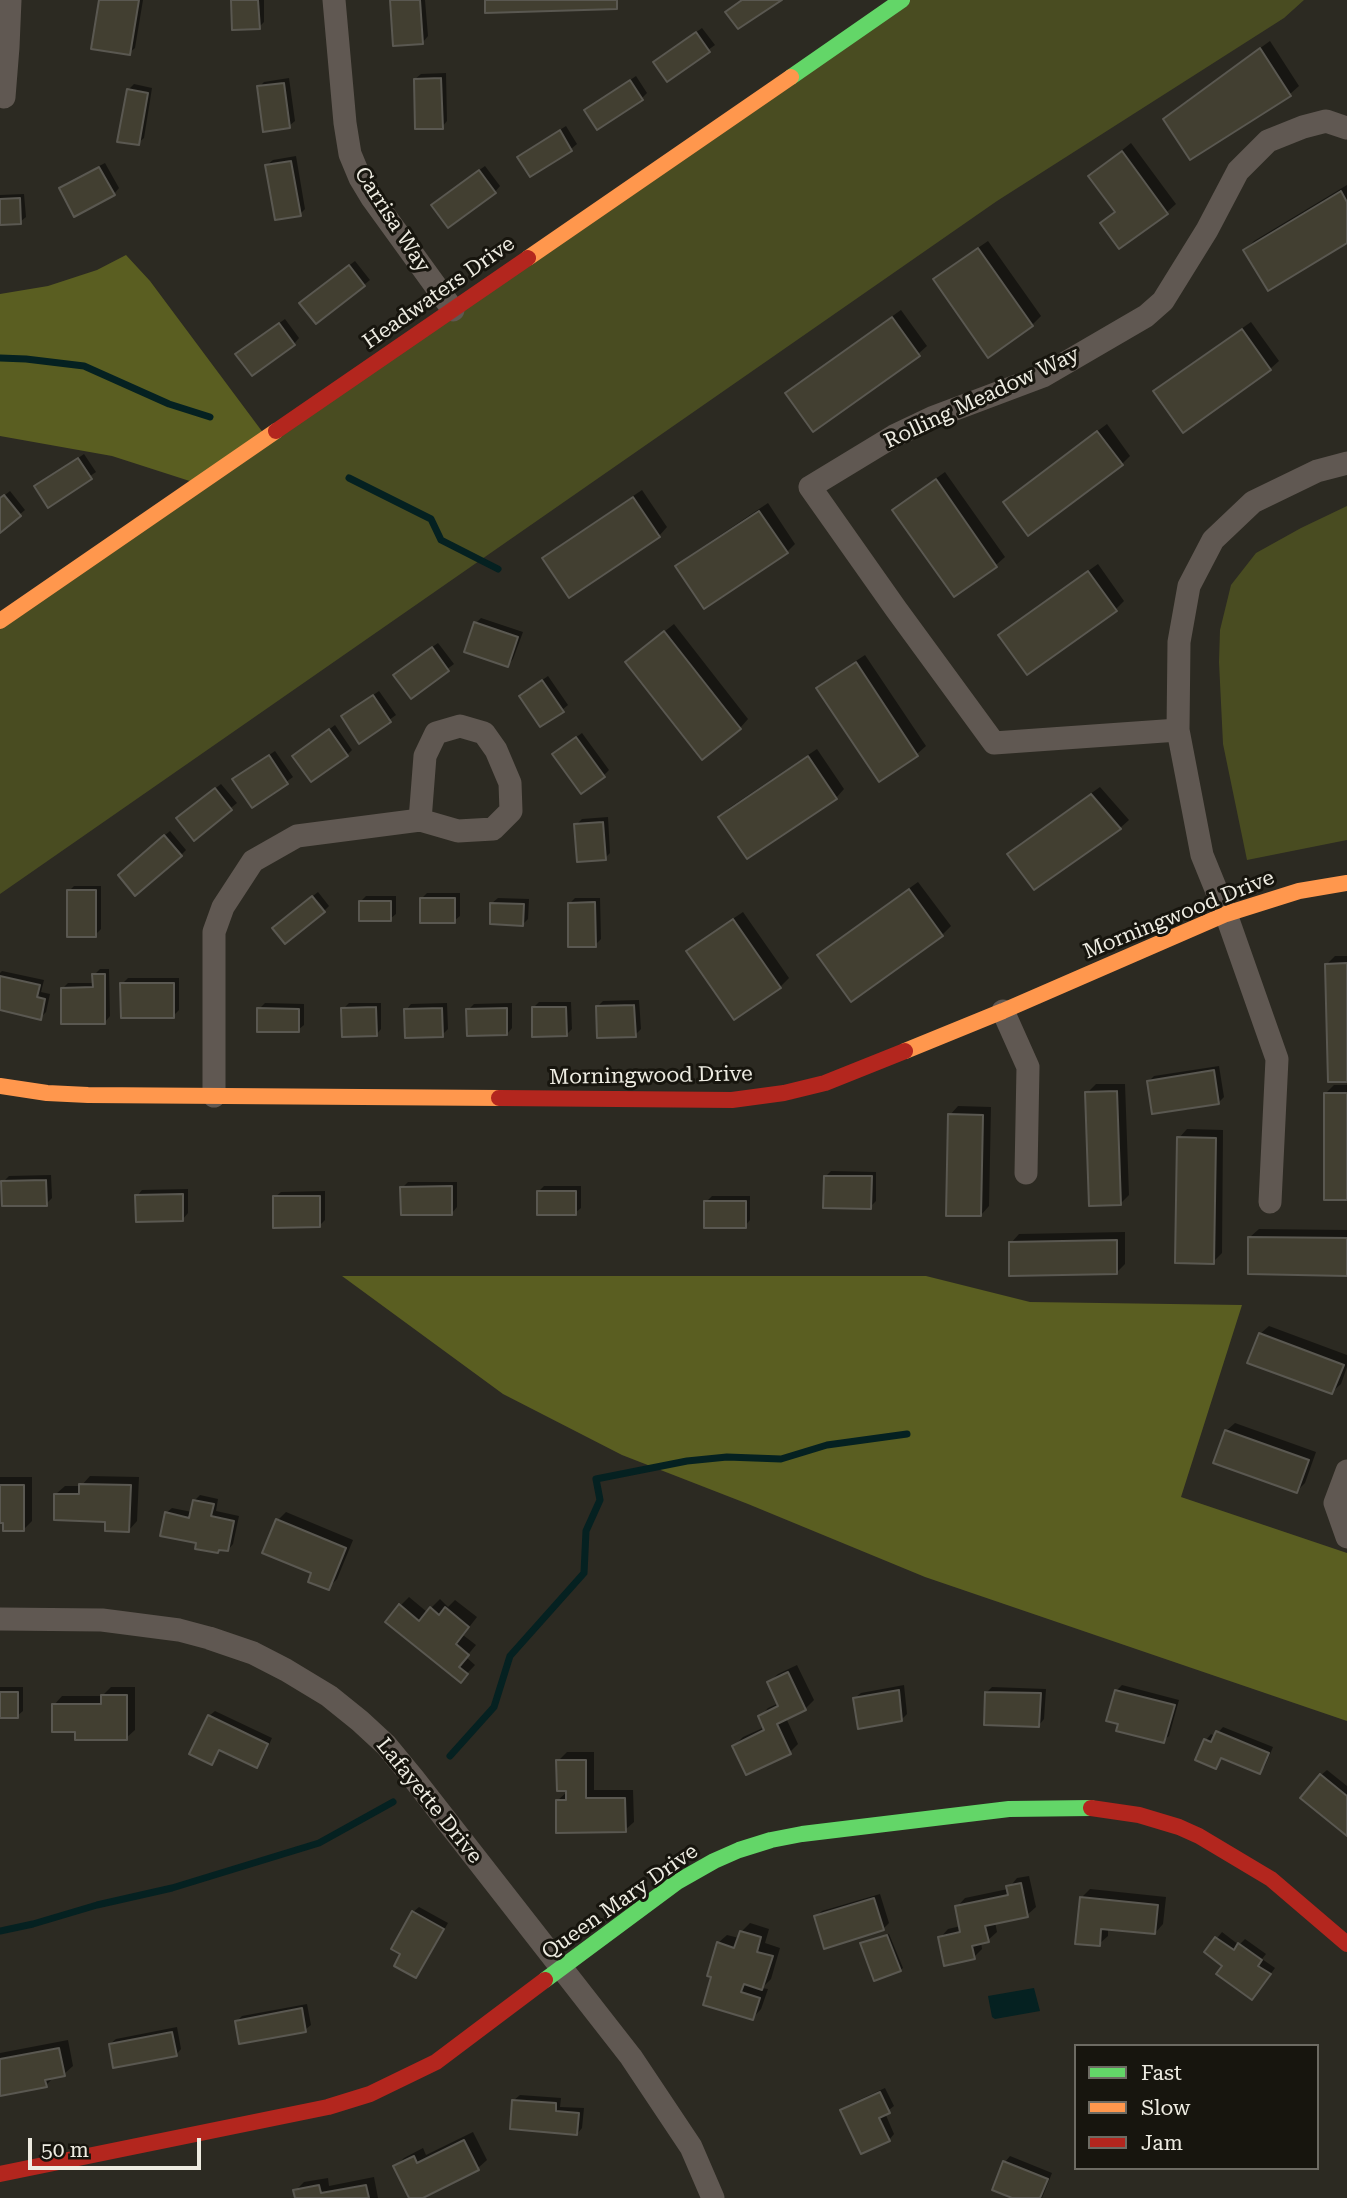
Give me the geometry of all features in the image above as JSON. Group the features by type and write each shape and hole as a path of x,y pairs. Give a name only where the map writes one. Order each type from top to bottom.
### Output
{"street":[{"path":"4,97 10,0"},
{"name":"Carrisa Way","path":"334,0 350,154 372,198 453,310"},
{"name":"Headwaters Drive","path":"0,621 902,0"},
{"name":"Rolling Meadow Way","path":"1178,730 994,743 895,609 810,487 894,436 934,417 1043,376 1146,316 1163,301 1208,230 1238,171 1268,141 1326,121 1347,128"},
{"path":"1270,1202 1278,1059 1202,855 1178,730 1179,642 1189,586 1213,540 1252,502 1317,471 1347,463"},
{"path":"214,1096 214,932 223,907 253,861 297,836 420,820 458,831 493,829 511,811 510,783 496,750 484,733 460,726 436,733 425,756 420,820"},
{"name":"Morningwood Drive","path":"0,1086 47,1093 88,1095 732,1100 784,1093 825,1083 1003,1011 1226,914 1298,891 1347,883"},
{"path":"1003,1011 1028,1067 1026,1173"},
{"path":"1347,1471 1335,1503 1347,1537"},
{"name":"Lafayette Drive","path":"0,1619 102,1620 209,1637 253,1653 286,1670 314,1686 360,1720 393,1754 631,2057 691,2147 713,2198"},
{"name":"Queen Mary Drive","path":"0,2174 328,2107 370,2094 436,2062 677,1882 739,1850 771,1840 814,1832 1009,1808 1090,1808 1139,1815 1179,1827 1247,1863 1271,1879 1347,1944"}],"green space":[{"path":"902,0 1304,0 1284,18 997,201 0,894 0,622"},
{"path":"126,255 150,281 267,438 199,484 112,456 0,436 0,294 48,286 97,270"},
{"path":"1347,506 1347,840 1247,860 1223,744 1220,630 1231,585 1256,553"},
{"path":"342,1276 926,1276 1030,1302 1242,1305 1181,1497 1347,1553 1347,1721 925,1577 622,1455 503,1394"}],"water":[{"path":"1034,1988 1040,2011 995,2019 992,2017 988,1996"}],"building":[{"path":"99,0 139,0 130,55 91,49"},
{"path":"231,0 258,0 260,29 232,30"},
{"path":"390,0 420,0 423,44 393,46"},
{"path":"485,0 617,0 617,9 485,13"},
{"path":"742,0 782,0 738,29 725,12"},
{"path":"696,32 710,52 667,82 653,62"},
{"path":"1260,48 1291,96 1190,160 1163,119"},
{"path":"441,78 443,129 415,129 414,79"},
{"path":"630,80 643,100 597,130 584,110"},
{"path":"284,83 290,128 263,132 257,86"},
{"path":"127,89 148,93 139,145 117,142"},
{"path":"560,130 572,151 530,177 517,157"},
{"path":"1122,151 1168,214 1119,249 1100,223 1115,212 1088,176"},
{"path":"291,161 301,216 275,220 265,165"},
{"path":"99,167 115,195 74,217 59,188"},
{"path":"479,170 496,193 448,228 431,205"},
{"path":"1341,191 1347,202 1347,243 1268,291 1243,250"},
{"path":"20,198 21,224 0,225 0,199"},
{"path":"978,248 1033,326 988,358 933,279"},
{"path":"349,265 365,286 316,324 299,303"},
{"path":"892,317 920,356 813,432 785,393"},
{"path":"279,323 295,345 252,376 235,354"},
{"path":"1242,329 1271,370 1183,433 1153,391"},
{"path":"1097,431 1123,465 1028,536 1003,502"},
{"path":"78,458 92,479 48,508 34,486"},
{"path":"936,479 997,567 954,597 892,510"},
{"path":"4,495 21,516 0,533 0,498"},
{"path":"633,497 660,537 569,598 542,558"},
{"path":"759,511 788,553 704,609 675,566"},
{"path":"1088,571 1117,611 1027,675 998,635"},
{"path":"474,622 518,637 508,667 464,652"},
{"path":"664,631 741,729 702,760 625,662"},
{"path":"432,647 449,671 411,699 393,675"},
{"path":"856,662 918,756 879,782 816,688"},
{"path":"542,680 564,712 540,727 519,696"},
{"path":"373,695 391,722 359,744 341,716"},
{"path":"329,729 348,756 311,782 292,756"},
{"path":"576,737 605,777 581,794 552,754"},
{"path":"269,755 288,784 252,808 232,779"},
{"path":"808,756 837,799 747,859 718,817"},
{"path":"215,788 232,810 194,841 176,818"},
{"path":"1091,794 1121,829 1034,890 1007,854"},
{"path":"603,822 606,860 577,862 574,824"},
{"path":"164,835 182,856 135,896 118,875"},
{"path":"909,889 943,936 851,1002 817,955"},
{"path":"67,890 96,890 96,937 67,937"},
{"path":"312,896 325,912 285,944 272,928"},
{"path":"420,898 455,898 455,923 420,923"},
{"path":"359,901 391,901 391,921 359,921"},
{"path":"595,902 596,947 568,947 568,903"},
{"path":"490,903 524,904 523,926 490,924"},
{"path":"733,919 781,988 734,1020 686,951"},
{"path":"1347,963 1347,1082 1328,1082 1325,964"},
{"path":"92,974 105,974 105,1024 61,1024 61,988 93,987"},
{"path":"0,976 40,985 37,997 45,999 41,1020 0,1010"},
{"path":"120,983 174,983 174,1018 121,1018"},
{"path":"634,1005 636,1037 597,1038 596,1006"},
{"path":"376,1007 377,1036 342,1037 341,1008"},
{"path":"532,1007 566,1007 567,1036 532,1037"},
{"path":"257,1008 299,1009 299,1032 257,1032"},
{"path":"442,1008 443,1037 405,1038 404,1009"},
{"path":"507,1008 507,1035 467,1036 466,1009"},
{"path":"1214,1070 1219,1104 1152,1114 1147,1081"},
{"path":"1117,1091 1121,1205 1089,1206 1085,1092"},
{"path":"1324,1093 1347,1093 1347,1200 1324,1200"},
{"path":"948,1114 983,1115 981,1216 946,1216"},
{"path":"1177,1137 1216,1138 1214,1264 1175,1263"},
{"path":"824,1176 872,1176 871,1209 823,1208"},
{"path":"46,1180 47,1206 2,1206 1,1181"},
{"path":"452,1186 452,1215 401,1215 400,1187"},
{"path":"537,1191 576,1191 576,1215 537,1215"},
{"path":"183,1194 183,1221 136,1222 135,1195"},
{"path":"273,1196 320,1196 320,1227 273,1228"},
{"path":"704,1201 746,1201 746,1228 704,1228"},
{"path":"1248,1237 1347,1238 1347,1276 1248,1274"},
{"path":"1117,1240 1117,1274 1009,1276 1009,1242"},
{"path":"1259,1333 1344,1365 1332,1394 1247,1363"},
{"path":"1225,1430 1309,1460 1297,1493 1213,1463"},
{"path":"79,1484 131,1485 129,1532 105,1531 105,1522 54,1520 54,1494 79,1494"},
{"path":"0,1485 24,1485 24,1531 3,1531 3,1523 0,1523"},
{"path":"193,1500 214,1504 211,1516 234,1521 228,1551 219,1550 218,1553 195,1549 196,1543 160,1536 165,1512 189,1518"},
{"path":"276,1519 346,1548 329,1590 308,1582 311,1573 262,1553"},
{"path":"399,1604 419,1621 430,1607 439,1615 445,1607 469,1627 456,1644 469,1655 459,1667 468,1674 461,1683 385,1622"},
{"path":"788,1672 806,1710 777,1724 791,1754 746,1775 732,1746 764,1730 758,1716 778,1706 767,1682"},
{"path":"899,1690 902,1721 858,1729 853,1698"},
{"path":"1115,1690 1175,1705 1164,1743 1116,1731 1118,1724 1106,1721"},
{"path":"0,1692 18,1692 18,1718 0,1718"},
{"path":"985,1692 1041,1693 1039,1727 984,1725"},
{"path":"101,1695 127,1695 127,1740 75,1740 75,1732 52,1732 52,1704 101,1704"},
{"path":"208,1715 268,1744 257,1768 219,1750 212,1765 189,1754"},
{"path":"1216,1731 1269,1753 1260,1774 1221,1758 1216,1769 1195,1760 1204,1739 1211,1742"},
{"path":"556,1760 586,1760 586,1798 625,1798 626,1832 556,1833 556,1800 566,1800 566,1791 557,1791"},
{"path":"1320,1774 1347,1796 1347,1836 1300,1798"},
{"path":"1021,1883 1028,1917 985,1926 989,1942 972,1946 975,1959 944,1966 938,1937 960,1932 955,1906 1008,1895 1006,1886"},
{"path":"1080,1897 1158,1905 1155,1934 1101,1929 1100,1946 1075,1944"},
{"path":"874,1898 884,1930 824,1949 814,1916"},
{"path":"412,1911 444,1929 416,1978 394,1966 400,1954 391,1949"},
{"path":"740,1931 761,1937 757,1952 773,1956 762,1990 744,1984 741,1992 760,1998 753,2020 703,2005 711,1977 707,1976 717,1942 734,1948"},
{"path":"887,1935 901,1971 874,1981 860,1943"},
{"path":"1215,1937 1234,1950 1238,1943 1262,1960 1258,1966 1271,1974 1252,2000 1216,1974 1222,1966 1204,1952"},
{"path":"302,2008 306,2032 239,2044 235,2021"},
{"path":"172,2032 177,2056 113,2068 109,2044"},
{"path":"59,2048 65,2076 45,2080 47,2087 0,2096 0,2059"},
{"path":"880,2092 890,2113 879,2118 890,2141 861,2154 840,2110"},
{"path":"512,2100 556,2103 556,2111 579,2113 577,2135 510,2129"},
{"path":"464,2140 479,2170 423,2198 409,2198 393,2166 414,2156 417,2163"},
{"path":"1003,2161 1048,2179 1040,2198 1012,2198 992,2190"},
{"path":"319,2185 321,2193 366,2185 369,2198 295,2198 293,2190"}],"waterway":[{"path":"0,358 84,366 169,404 210,417"},
{"path":"349,478 431,519 441,540 498,569"},
{"path":"450,1756 494,1707 510,1656 584,1573 586,1531 600,1500 596,1479 687,1461 727,1457 781,1459 827,1445 907,1434"},
{"path":"0,1931 172,1888 319,1843 393,1802"}],"traffic: fast":[{"path":"791,77 902,0"},
{"path":"545,1980 677,1882 739,1850 802,1834 1009,1809 1091,1808"}],"traffic: slow":[{"path":"528,258 791,77"},
{"path":"0,621 276,431"},
{"path":"905,1051 1226,914 1299,891 1347,883"},
{"path":"0,1086 47,1093 88,1095 499,1098"}],"traffic: jam":[{"path":"276,431 528,258"},
{"path":"499,1098 732,1100 784,1093 825,1083 905,1051"},
{"path":"1091,1808 1139,1815 1199,1836 1271,1879 1347,1944"},
{"path":"0,2174 328,2107 370,2094 436,2062 545,1980"}]}
